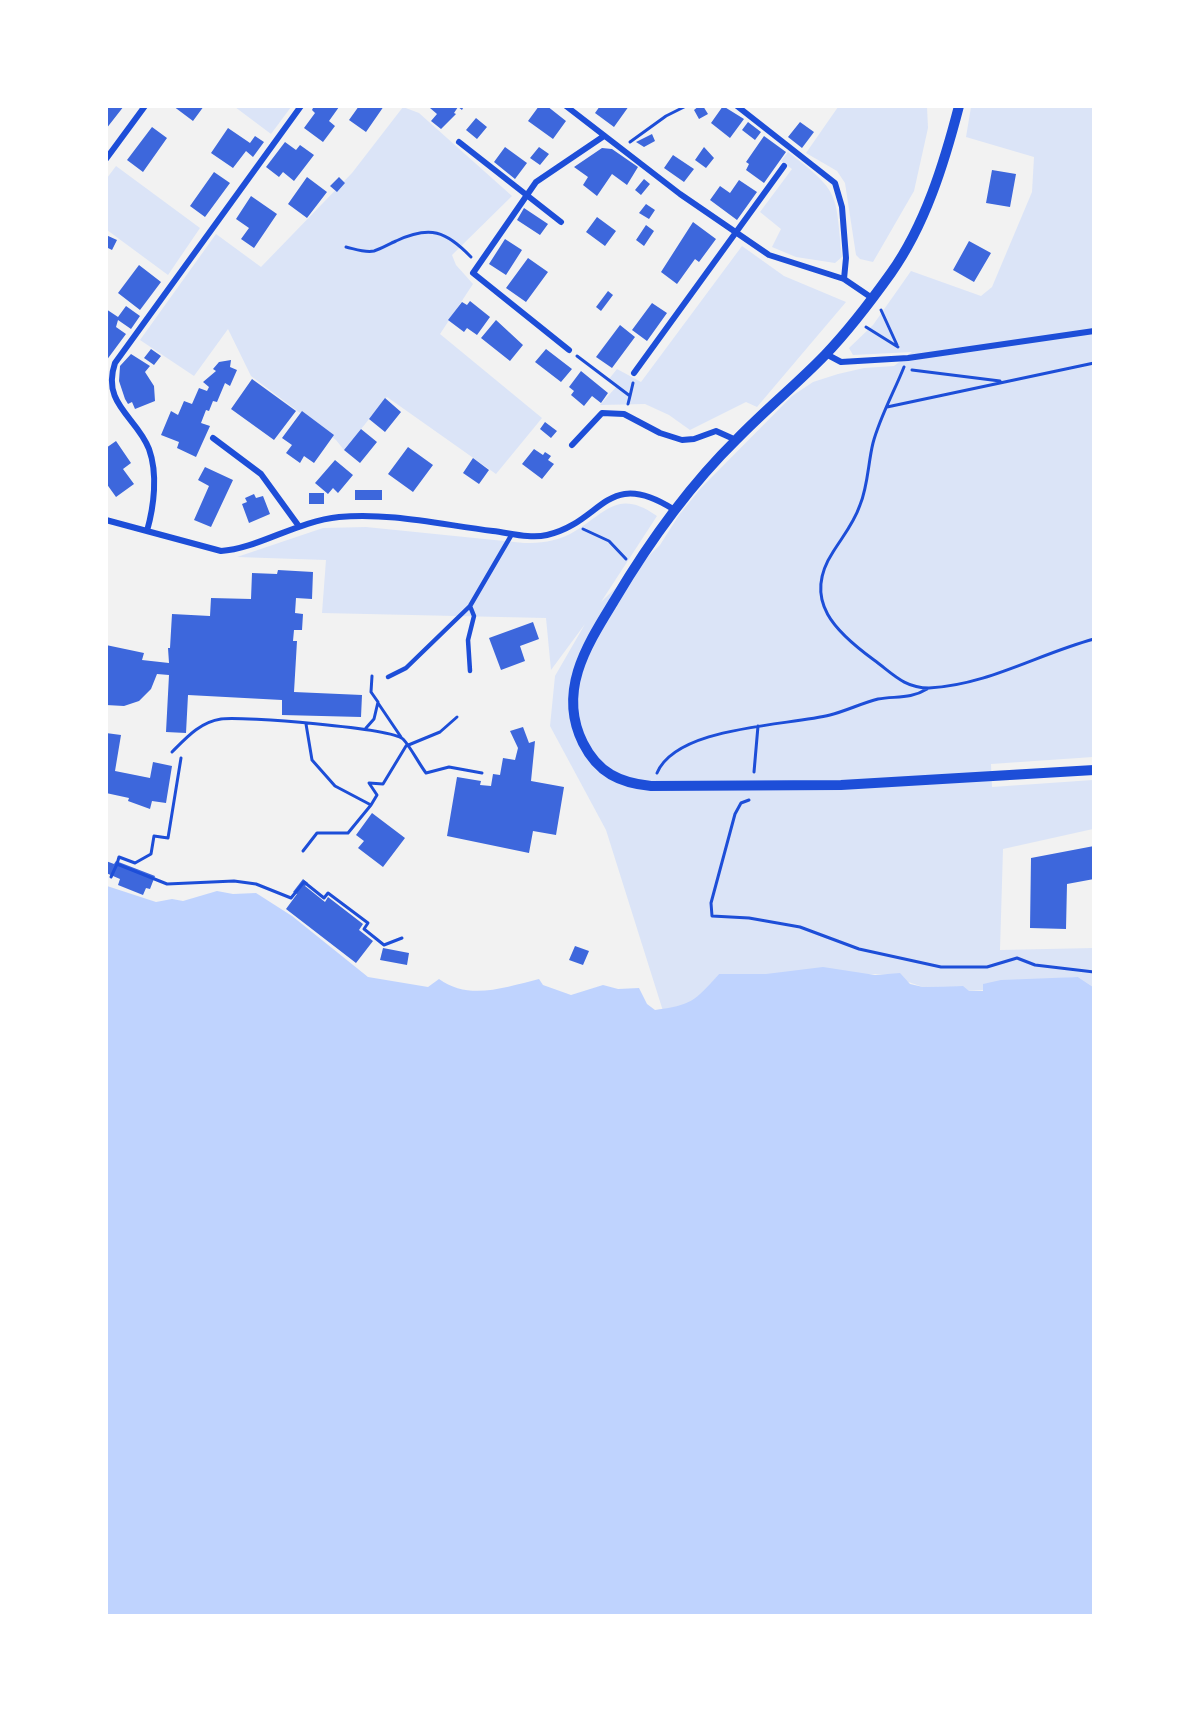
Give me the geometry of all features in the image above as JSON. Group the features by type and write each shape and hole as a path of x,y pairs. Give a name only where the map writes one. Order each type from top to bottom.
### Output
{"street":[{"path":"106,159 145,106"},
{"path":"147,531 154,498 152,461 146,442 121,411 115,397 112,383 115,363 301,106"},
{"path":"566,106 737,234 770,255 844,279 872,298"},
{"path":"737,106 835,183 842,207 846,258 844,279"},
{"path":"959,106 941,168 907,247 872,298 826,354 736,440 674,509 634,567 590,640 574,680 573,710 582,740 595,763 620,781 651,786 841,785 1094,770"},
{"path":"568,350 473,273 536,182 604,136"},
{"path":"459,142 526,197 561,222"},
{"path":"634,373 737,234 784,166"},
{"path":"826,354 841,362 908,357 1094,331"},
{"path":"572,445 602,413 624,414 660,433 682,440 694,439 716,431 736,440"},
{"path":"213,438 261,474 298,525"},
{"path":"106,519 228,550 319,519 361,516 512,534 547,535 571,524 624,493 656,498 674,509"}],"lane":[{"path":"388,677 406,668 470,606 512,534"},
{"path":"470,606 474,616 468,640 470,671"}],"path":[{"path":"621,148 666,116 686,106"},
{"path":"346,247 375,251 417,232 439,232 455,241 478,265"},
{"path":"881,310 898,347"},
{"path":"866,327 898,347 908,357 873,441 861,504 849,530 832,552 824,568 822,588 824,605 830,621 856,646 902,682 914,687 928,688 969,683 1094,639"},
{"path":"568,350 630,396 624,414"},
{"path":"887,407 1094,363"},
{"path":"904,368 1005,381"},
{"path":"571,524 609,541 634,567"},
{"path":"372,676 371,692 426,773 449,767 482,772"},
{"path":"651,786 660,765 674,752 736,729 829,716 879,699 910,696 928,688"},
{"path":"366,728 374,719 378,702"},
{"path":"303,851 317,833 348,833 377,795 369,783 383,784 406,746 440,732 457,717"},
{"path":"172,752 194,730 220,719 366,728 402,739"},
{"path":"306,724 312,760 335,786 371,805"},
{"path":"753,775 758,726"},
{"path":"111,877 119,857 135,863 151,854 154,836 168,838 181,759"},
{"path":"747,800 741,803 735,814 711,903 712,916 749,918 800,927 859,949 941,967 987,967 1017,958 1035,965 1094,972"},
{"path":"117,864 166,884 234,881 256,884 291,898 303,882 324,898 328,893 368,923 364,929 384,945 402,938"}],"shaded area":[{"path":"235,107 291,107 271,134"},
{"path":"403,107 419,113 512,196 452,255 456,265 473,284 440,334 542,418 496,474 387,397 344,450 336,440 251,376 228,329 194,376 140,340 216,234 261,267 352,173"},
{"path":"838,107 927,107 928,128 914,191 873,262 860,259 856,255 845,183 837,171 806,153"},
{"path":"971,107 1093,107 1093,757 991,764 992,787 1093,780 1093,829 1003,849 1000,950 1093,948 1093,987 1078,977 983,984 983,990 968,991 962,986 923,987 885,974 719,974 693,1008 663,1011 606,830 550,726 555,676 585,624 551,670 546,618 322,613 326,560 237,557 323,528 366,527 524,543 542,542 570,534 611,507 631,504 643,508 657,516 601,602 660,545 679,515 701,488 792,396 813,382 838,374 864,368 894,366 912,352 853,355 849,348 873,325 911,271 981,296 992,287 1032,192 1034,157 966,137"},
{"path":"788,152 818,177 832,195 836,206 842,257 835,263 796,257 772,247 781,229 760,212 792,169 781,161"},
{"path":"116,166 200,228 168,275 107,230 107,178"},
{"path":"742,246 784,276 846,302 757,407 746,402 690,430 669,415 645,404 600,405 617,386 609,379 617,369 641,382"}],"water":[{"path":"107,886 156,902 172,899 183,901 217,891 233,894 256,893 292,916 368,977 428,987 439,979 451,986 475,991 501,988 539,979 543,985 571,995 603,985 618,989 639,988 647,1004 655,1010 691,1001 704,991 719,974 766,974 823,967 875,975 900,973 910,984 923,987 963,986 969,991 983,991 983,984 1001,980 1078,977 1093,987 1093,1615 107,1615"}],"building":[{"path":"106,106 124,106 106,129"},
{"path":"173,106 204,106 193,121"},
{"path":"314,106 339,107 329,121 335,126 323,142 304,128 315,113 312,110"},
{"path":"359,106 384,106 366,132 349,120"},
{"path":"432,106 464,106 462,110 458,107 454,113 456,114 441,129 431,121 437,114 430,108"},
{"path":"539,106 547,106 566,121 553,139 528,121"},
{"path":"600,106 629,106 614,127 595,113"},
{"path":"703,106 708,114 699,119 694,110"},
{"path":"723,106 744,119 730,138 711,123"},
{"path":"476,118 487,127 477,139 466,130"},
{"path":"748,122 761,132 755,140 742,130"},
{"path":"800,122 814,132 802,148 788,137"},
{"path":"152,127 167,138 143,172 127,160"},
{"path":"228,128 250,143 255,136 264,142 253,157 246,151 233,168 211,153"},
{"path":"652,134 655,141 644,147 636,142"},
{"path":"764,136 786,152 764,183 746,170 749,164 746,162"},
{"path":"285,142 296,150 300,145 314,155 294,181 283,172 279,177 266,167"},
{"path":"505,147 527,163 515,179 494,162"},
{"path":"539,147 549,154 540,165 530,158"},
{"path":"704,147 714,158 706,168 695,160"},
{"path":"602,148 612,149 638,167 627,185 612,174 597,196 583,185 588,177 574,167"},
{"path":"673,155 694,169 684,182 664,168"},
{"path":"992,170 1016,174 1010,207 986,203"},
{"path":"214,172 230,183 205,217 190,206"},
{"path":"307,177 327,192 307,218 288,204"},
{"path":"339,177 345,183 337,192 330,186"},
{"path":"644,179 650,184 641,195 635,190"},
{"path":"739,180 757,192 737,220 710,200 720,186 730,193"},
{"path":"251,196 277,214 254,248 241,239 249,228 236,219"},
{"path":"646,204 655,210 649,219 639,213"},
{"path":"524,208 548,224 540,235 517,220"},
{"path":"597,217 616,231 605,246 586,232"},
{"path":"693,222 716,239 699,262 695,259 677,284 661,272"},
{"path":"646,225 654,231 644,246 636,240"},
{"path":"106,235 117,240 112,250 106,247"},
{"path":"505,239 522,250 506,275 489,264"},
{"path":"969,241 991,253 974,282 953,270"},
{"path":"528,258 548,272 526,302 506,288"},
{"path":"139,265 161,282 140,310 118,293"},
{"path":"608,291 613,295 601,311 596,307"},
{"path":"470,301 490,317 477,335 467,328 464,332 448,320 462,302 467,305"},
{"path":"652,303 667,313 647,341 632,330"},
{"path":"126,306 140,316 131,329 118,320 116,327 126,334 106,361 106,309 118,317"},
{"path":"496,320 523,345 510,361 481,338"},
{"path":"620,325 635,337 612,368 596,357"},
{"path":"151,349 161,356 154,365 144,358"},
{"path":"546,349 572,369 561,382 535,362"},
{"path":"131,354 150,366 145,372 154,386 155,401 135,409 132,402 128,404 125,399 119,381 120,366"},
{"path":"231,360 230,367 237,370 230,386 225,383 217,402 213,401 209,411 206,410 201,423 210,426 196,457 177,448 179,442 161,435 171,411 178,415 184,401 192,404 199,388 207,391 209,387 203,382 216,371 213,369 219,362"},
{"path":"581,371 608,393 601,403 592,396 584,406 571,395 574,391 569,387"},
{"path":"252,379 296,411 274,440 231,409"},
{"path":"385,398 401,412 385,432 369,419"},
{"path":"302,411 334,435 314,463 304,456 300,463 286,453 292,445 282,438"},
{"path":"545,422 557,431 551,438 540,429"},
{"path":"361,429 377,442 360,463 344,450"},
{"path":"116,441 131,463 123,469 134,484 116,497 106,483 106,448"},
{"path":"408,447 433,465 413,492 388,474"},
{"path":"534,449 543,455 545,452 551,456 548,460 554,464 542,479 522,464"},
{"path":"473,458 489,470 479,484 463,473"},
{"path":"335,460 353,475 338,493 333,488 328,494 315,483"},
{"path":"205,467 233,480 211,527 194,520 209,486 198,480"},
{"path":"355,490 382,490 382,500 355,500"},
{"path":"309,493 324,493 324,504 309,504"},
{"path":"254,494 256,498 263,496 270,514 249,523 242,504 247,502 245,498"},
{"path":"278,570 313,572 312,599 296,598 295,613 303,614 302,630 294,630 293,641 297,641 294,692 362,695 361,717 282,715 282,700 188,695 186,733 166,732 169,675 157,674 151,689 139,701 124,706 106,705 106,645 144,653 142,660 169,663 168,648 170,648 172,614 210,616 211,598 251,599 252,573 277,574"},
{"path":"533,622 539,639 520,646 525,661 501,670 489,638"},
{"path":"523,727 529,743 535,741 531,781 564,787 556,835 533,831 529,853 447,836 457,777 481,781 480,785 491,786 493,774 500,775 503,758 515,760 518,748 510,731"},
{"path":"106,733 121,735 115,771 150,778 153,762 172,766 166,803 152,801 150,809 128,801 129,798 106,793"},
{"path":"372,813 405,838 383,867 358,848 364,841 356,835"},
{"path":"1094,846 1094,879 1067,884 1066,929 1030,928 1031,858"},
{"path":"106,861 114,864 116,861 155,876 150,889 146,888 143,895 118,885 120,879 106,873"},
{"path":"303,879 308,883 305,886 325,902 328,897 363,924 359,930 373,941 356,963 286,909 297,894 293,892"},
{"path":"575,946 589,951 583,965 569,960"},
{"path":"383,948 409,953 407,965 380,960"}]}
